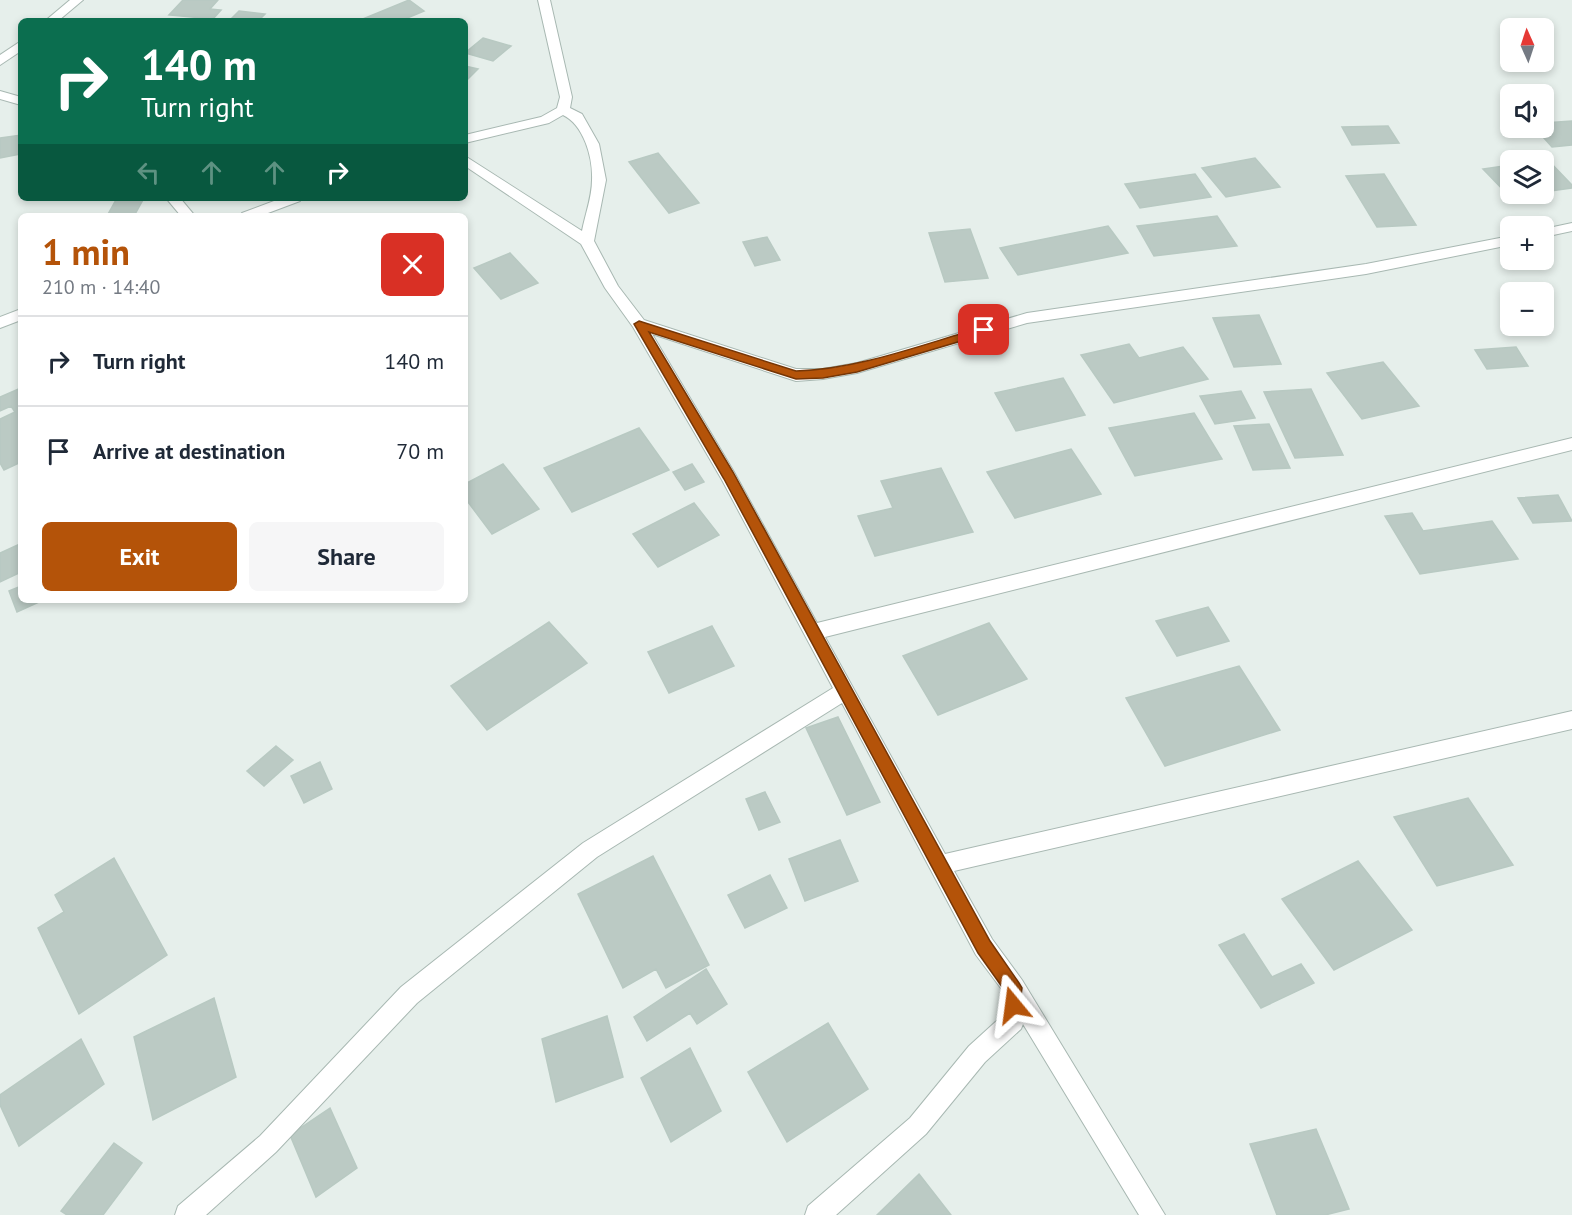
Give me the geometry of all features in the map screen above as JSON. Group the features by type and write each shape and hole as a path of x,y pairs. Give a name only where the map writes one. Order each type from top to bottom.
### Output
{"street":[{"path":"55,18 76,0"},
{"path":"468,138 545,120 563,110 566,97 544,0"},
{"path":"0,61 18,47"},
{"path":"0,95 18,100"},
{"path":"563,110 579,117 593,144 599,180 587,241"},
{"path":"468,162 587,241 612,288 639,324 728,476 984,947 1014,988 1153,1215"},
{"path":"176,201 186,213"},
{"path":"255,213 287,201"},
{"path":"1554,231 1572,227"},
{"path":"639,324 796,375 823,374 857,368 1027,318 1366,269 1500,242"},
{"path":"0,322 18,315"},
{"path":"813,632 1572,444"},
{"path":"187,1215 268,1144 409,995 590,850 844,691"},
{"path":"939,865 1572,720"},
{"path":"817,1215 918,1126 977,1054 1013,1021 1014,988"}],"building":[{"path":"183,0 218,0 210,9 221,10 214,18 169,15"},
{"path":"409,0 424,11 407,18 365,18"},
{"path":"239,11 265,14 261,18 232,18"},
{"path":"483,38 511,46 493,61 468,54 468,50"},
{"path":"468,67 478,69 468,79"},
{"path":"1572,121 1572,145 1552,147 1544,138 1554,138 1554,122"},
{"path":"1388,126 1399,143 1352,145 1342,127"},
{"path":"18,135 18,155 0,158 0,138"},
{"path":"658,153 699,203 669,213 629,162"},
{"path":"1255,158 1280,187 1226,197 1202,168"},
{"path":"1500,166 1500,187 1483,169"},
{"path":"1554,166 1572,185 1572,188 1554,191"},
{"path":"1195,174 1211,197 1140,208 1125,184"},
{"path":"1384,174 1416,225 1377,227 1346,176"},
{"path":"115,201 142,201 136,213 109,213"},
{"path":"1217,216 1237,246 1154,256 1137,226"},
{"path":"1108,226 1128,253 1018,275 1000,248"},
{"path":"970,229 988,278 945,282 929,233"},
{"path":"767,237 780,260 755,266 743,242"},
{"path":"510,253 538,283 501,299 474,268"},
{"path":"1259,315 1281,364 1234,367 1213,318"},
{"path":"1129,344 1139,358 1183,347 1208,379 1114,403 1081,355"},
{"path":"1516,347 1528,366 1487,369 1475,350"},
{"path":"1383,362 1419,406 1362,419 1327,373"},
{"path":"1063,378 1085,415 1016,431 995,393"},
{"path":"18,389 18,463 4,470 0,463 0,419 15,412 11,406 0,411 0,397"},
{"path":"1311,389 1343,455 1295,458 1264,392"},
{"path":"1241,391 1255,418 1215,424 1200,396"},
{"path":"1194,413 1222,459 1135,476 1109,428"},
{"path":"1269,424 1290,468 1253,470 1234,426"},
{"path":"639,428 669,470 572,512 544,468"},
{"path":"1071,449 1101,494 1015,518 987,472"},
{"path":"503,464 539,509 492,534 468,502 468,482"},
{"path":"692,464 704,482 685,490 673,472"},
{"path":"941,468 973,532 875,556 858,516 893,508 881,481"},
{"path":"1558,495 1572,521 1533,523 1518,498"},
{"path":"694,503 719,535 658,567 633,534"},
{"path":"1412,513 1423,531 1492,521 1518,559 1420,574 1385,516"},
{"path":"18,545 18,573 0,582 0,553"},
{"path":"18,587 18,603 37,603 17,612 9,591"},
{"path":"1208,607 1229,641 1177,656 1156,621"},
{"path":"549,622 587,663 487,730 451,686"},
{"path":"989,623 1027,679 938,715 903,656"},
{"path":"712,626 734,666 669,693 648,652"},
{"path":"1239,666 1280,730 1165,766 1126,698"},
{"path":"838,717 880,802 847,815 806,728"},
{"path":"276,746 293,760 264,786 247,771"},
{"path":"320,762 332,789 304,803 291,776"},
{"path":"765,792 780,822 759,830 746,799"},
{"path":"1468,798 1513,865 1437,886 1394,817"},
{"path":"840,840 858,881 805,901 789,859"},
{"path":"653,856 709,965 666,988 656,969 623,988 578,894"},
{"path":"114,858 167,955 79,1014 38,928 64,912 55,895"},
{"path":"1358,861 1412,930 1334,970 1282,899"},
{"path":"770,875 787,908 745,928 728,895"},
{"path":"1244,934 1272,977 1301,964 1314,983 1261,1008 1219,945"},
{"path":"706,969 727,1004 697,1024 690,1013 647,1041 634,1017"},
{"path":"214,998 236,1077 153,1120 134,1037"},
{"path":"607,1016 623,1077 556,1102 542,1039"},
{"path":"828,1023 868,1089 787,1142 748,1072"},
{"path":"81,1039 104,1084 19,1146 0,1105 0,1095"},
{"path":"690,1048 721,1111 671,1142 641,1078"},
{"path":"330,1108 357,1168 316,1197 290,1135"},
{"path":"1316,1129 1349,1209 1325,1215 1277,1215 1250,1144"},
{"path":"114,1143 142,1163 103,1215 67,1215 61,1211"},
{"path":"919,1174 951,1215 877,1215"}],"route":[{"path":"984,330 857,368 823,374 796,375 639,324 728,476 984,947 1014,988 1013,1005"}]}
